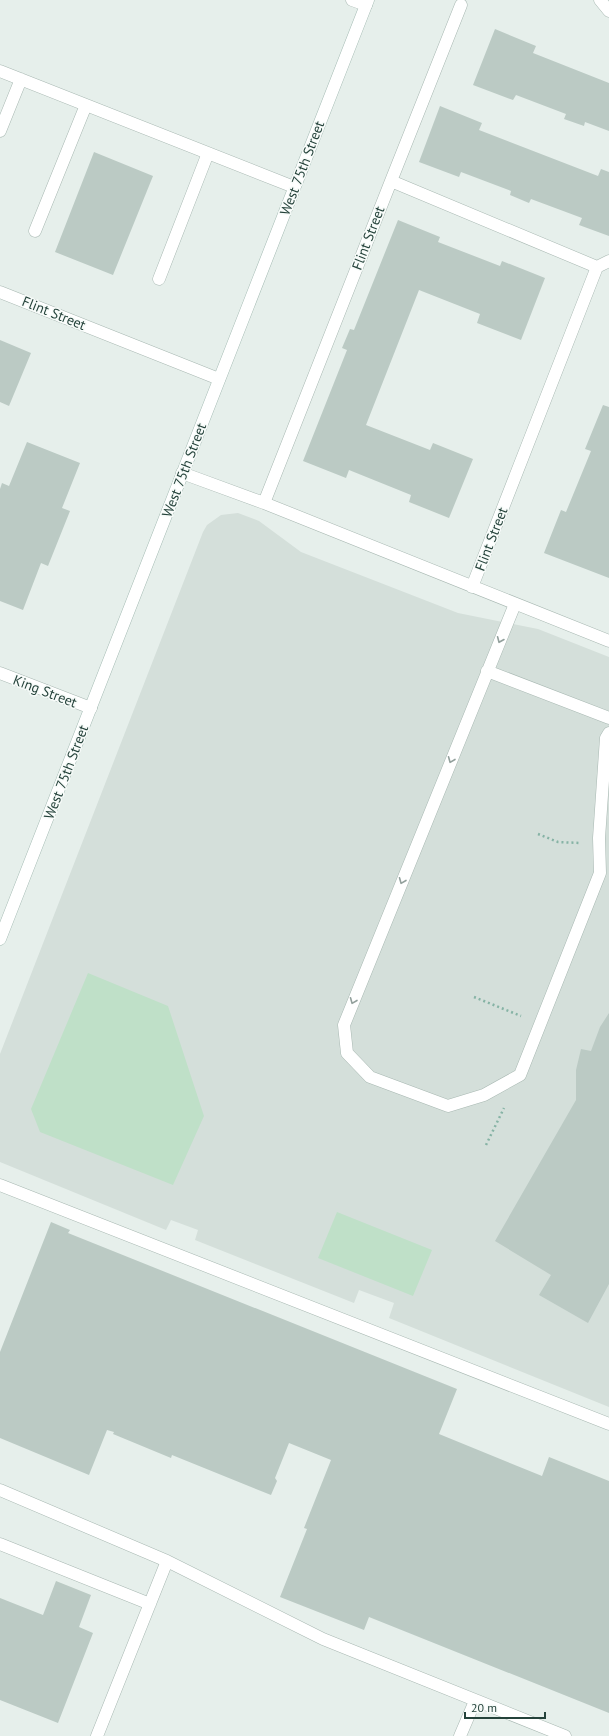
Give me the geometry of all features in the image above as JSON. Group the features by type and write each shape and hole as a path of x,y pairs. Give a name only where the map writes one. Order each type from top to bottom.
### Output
{"street":[{"path":"352,0 367,3"},
{"path":"600,0 609,11"},
{"name":"West 75th Street","path":"0,940 367,3"},
{"name":"Flint Street","path":"264,503 461,5"},
{"path":"0,71 294,187"},
{"path":"0,131 21,79"},
{"path":"35,231 86,105"},
{"path":"159,279 208,153"},
{"path":"391,181 597,267 609,261"},
{"name":"Flint Street","path":"472,587 597,267"},
{"name":"Flint Street","path":"0,292 219,379"},
{"name":"Flint Street","path":"182,473 264,503 472,587 609,640"},
{"path":"515,604 344,1025 347,1053 370,1077 448,1106 484,1095 520,1075 600,873 599,830 606,738 609,732"},
{"path":"487,671 609,718"},
{"name":"King Street","path":"0,673 91,708"},
{"path":"0,1185 609,1424"},
{"path":"0,1490 167,1562 323,1639 565,1736"},
{"path":"0,1544 150,1604"},
{"path":"97,1736 167,1562"},
{"path":"460,1736 475,1701"}],"path":[{"path":"538,834 558,842 583,843"},
{"path":"474,997 522,1016"},
{"path":"486,1145 504,1108"}],"shaded area":[{"path":"238,513 259,521 301,552 458,613 538,629 609,657 609,1407 389,1318 394,1303 359,1290 354,1303 195,1240 198,1230 171,1220 166,1230 0,1162 0,1054 203,532 207,525 221,515"}],"green space":[{"path":"88,973 168,1006 204,1116 173,1185 40,1132 31,1109"},
{"path":"337,1212 432,1250 413,1296 318,1258"}],"building":[{"path":"495,29 536,46 533,53 609,83 609,131 585,122 584,126 564,119 566,114 516,95 513,100 473,85"},
{"path":"440,106 482,123 479,130 598,176 601,169 609,172 609,236 579,225 582,218 531,199 529,203 510,195 511,191 461,172 459,177 419,162"},
{"path":"94,152 153,176 113,275 55,252"},
{"path":"398,220 440,237 438,242 500,266 502,261 545,278 521,340 477,323 480,314 419,290 366,425 430,450 433,443 473,459 449,518 409,502 411,495 349,470 346,478 303,461 347,350 342,348 350,329 354,330"},
{"path":"0,340 31,353 9,406 0,402"},
{"path":"603,405 609,407 609,578 544,553 561,510 566,512 591,451 585,449"},
{"path":"27,442 80,463 62,508 70,511 48,566 41,563 23,610 0,601 0,489 2,483 9,486"},
{"path":"609,1013 609,1284 588,1323 539,1295 551,1275 495,1241 576,1100 576,1070 581,1049 591,1051 600,1027"},
{"path":"51,1222 70,1230 68,1233 457,1389 439,1434 542,1476 549,1457 609,1481 609,1713 369,1617 364,1630 280,1597 307,1529 304,1528 331,1460 289,1443 275,1478 277,1481 271,1495 172,1455 171,1458 113,1434 114,1432 107,1430 89,1475 0,1438 0,1352"},
{"path":"56,1581 91,1595 79,1627 93,1633 58,1723 0,1700 0,1598 43,1615"}]}
